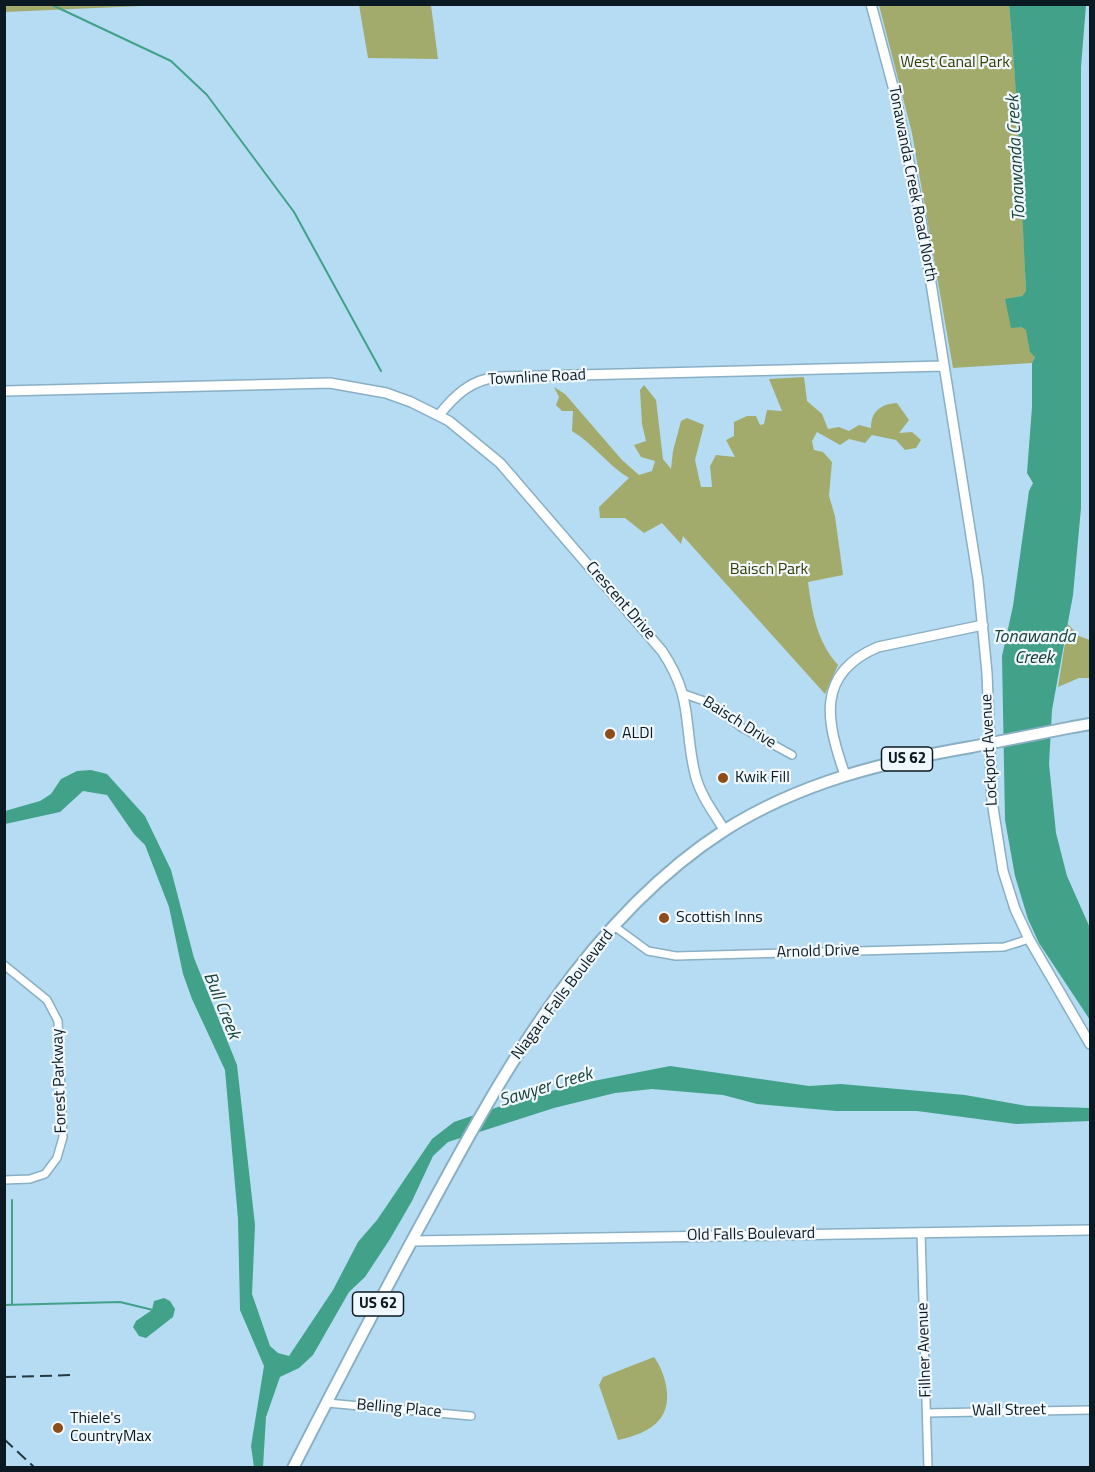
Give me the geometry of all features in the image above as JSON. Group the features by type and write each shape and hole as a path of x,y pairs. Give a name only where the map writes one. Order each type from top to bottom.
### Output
{"main road":[{"name":"Niagara Falls Boulevard","path":"293,1467 484,1108 549,1010 614,926 666,875 725,831 785,799 845,775 888,763 1090,724"}],"street":[{"name":"Tonawanda Creek Road North","path":"871,4 896,94 944,366"},
{"name":"Townline Road","path":"439,415 465,388 497,377 944,366"},
{"name":"Lockport Avenue","path":"944,366 983,625 997,839 1009,891 1029,939 1090,1044"},
{"path":"4,392 330,383 386,393 439,415"},
{"name":"Crescent Drive","path":"439,415 488,452 524,490 663,651 676,672 684,694 695,774 705,799 725,831"},
{"path":"845,775 831,734 829,714 836,684 845,670 864,654 886,644 983,625"},
{"name":"Baisch Drive","path":"684,694 710,703 741,727 792,755"},
{"name":"Arnold Drive","path":"614,926 643,948 667,955 1004,947 1029,939"},
{"name":"Forest Parkway","path":"4,965 47,1000 58,1021 63,1137 57,1158 45,1174 30,1179 4,1180"},
{"name":"Old Falls Boulevard","path":"412,1241 1090,1230"},
{"name":"Fillner Avenue","path":"921,1232 928,1467"},
{"name":"Belling Place","path":"327,1403 471,1416"},
{"name":"Wall Street","path":"927,1413 1090,1410"}],"green space":[{"path":"5,4 164,4 164,5 5,12"},
{"path":"359,5 431,5 438,59 368,58"},
{"name":"West Canal Park","path":"879,5 1009,5 1026,291 1022,296 1005,300 1021,327 1027,330 1035,357 1032,363 953,368 912,133"},
{"name":"Baisch Park","path":"804,377 807,401 822,414 828,429 839,427 849,431 859,425 871,428 873,417 881,407 897,403 909,420 899,433 912,432 921,440 916,448 905,450 896,440 872,435 865,443 849,439 840,445 817,432 812,441 814,450 823,452 832,462 829,496 835,516 843,575 808,582 820,637 838,665 825,694 683,536 681,544 662,523 644,533 625,518 600,518 599,507 629,478 572,431 573,411 562,411 556,405 559,397 554,387 565,394 622,460 639,475 652,471 655,461 641,457 634,445 646,441 642,424 640,390 644,385 656,400 663,459 671,469 681,421 687,418 704,425 695,460 701,487 712,487 710,466 716,455 735,457 726,440 734,436 734,422 747,416 756,416 760,425 764,424 767,410 782,411 769,379"},
{"path":"1068,624 1079,636 1090,640 1090,678 1079,678 1058,687"},
{"path":"654,1357 662,1371 666,1387 667,1404 664,1412 656,1423 646,1430 618,1440 599,1385 603,1377"}],"water":[{"name":"Tonawanda Creek","path":"1009,5 1086,5 1081,67 1081,508 1073,595 1052,710 1049,764 1056,833 1067,876 1090,928 1090,1020 1039,943 1028,919 1015,876 1005,820 1002,656 1013,606 1029,491 1033,483 1027,473 1032,407 1032,363 1035,357 1030,352 1026,330 1021,327 1011,328 1005,299 1022,296 1026,291"},
{"path":"91,770 107,774 145,816 171,870 194,958 237,1065 255,1225 252,1294 270,1346 278,1353 289,1356 333,1290 358,1242 377,1220 432,1139 454,1122 519,1100 573,1085 670,1066 809,1086 841,1084 965,1095 1027,1106 1090,1108 1090,1121 1016,1124 917,1111 836,1111 757,1104 723,1095 652,1089 615,1093 554,1108 448,1142 433,1156 412,1201 390,1239 365,1277 349,1292 313,1355 299,1368 280,1377 266,1417 263,1467 254,1467 251,1446 264,1366 240,1310 238,1219 225,1070 183,974 169,907 145,845 134,834 107,795 83,791 60,812 5,824 5,811 40,801 51,794 61,779 77,771"},
{"path":"164,1298 170,1301 175,1309 173,1317 146,1338 139,1336 133,1327 136,1321 152,1310 154,1301"}],"waterway":[{"path":"50,4 171,61 207,95 294,212 381,371"},
{"path":"12,1200 12,1304"},
{"path":"4,1305 120,1302 153,1310"}],"railway":[{"path":"4,1377 74,1375"},
{"path":"4,1439 35,1468"}],"place":[{"name":"ALDI","path":"610,734"},
{"name":"Kwik Fill","path":"723,778"},
{"name":"Scottish Inns","path":"664,918"},
{"name":"Thiele's CountryMax","path":"58,1428"}],"water label":[{"name":"Bull Creek","path":"221,1006"},
{"name":"Sawyer Creek","path":"546,1088"}]}
